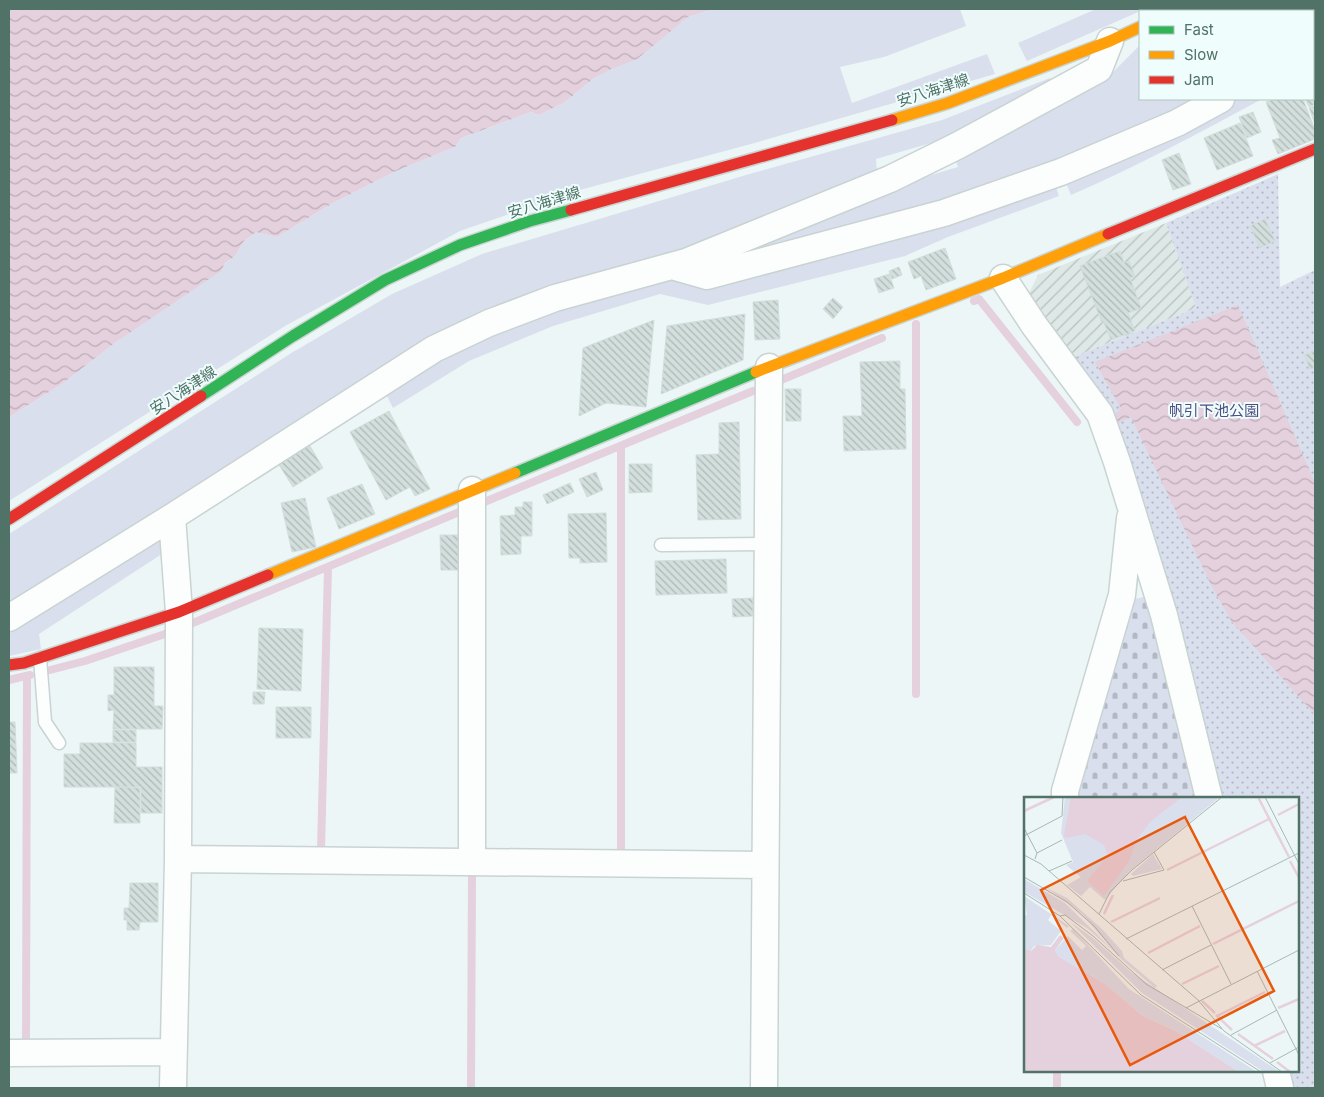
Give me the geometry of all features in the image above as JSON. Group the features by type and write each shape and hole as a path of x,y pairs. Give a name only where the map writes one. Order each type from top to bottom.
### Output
{"street":[{"name":"安八海津線","path":"9,519 293,336 385,280 460,245 530,221 854,131 948,102 1110,41 1139,27"},
{"path":"9,618 172,517 434,349 488,324 555,298 686,262 890,179 957,146 1099,69 1110,41"},
{"path":"672,266 707,276 944,213 1061,172 1177,123 1218,100"},
{"path":"9,665 24,663 179,612 769,366 1003,278 1315,149"},
{"path":"1003,278 1034,325 1100,414 1131,506 1164,615 1209,797"},
{"path":"764,1088 769,366"},
{"path":"472,490 472,861"},
{"path":"1065,797 1065,790 1122,595 1131,506"},
{"path":"172,517 179,612 178,859 173,1088"},
{"path":"178,859 765,865"},
{"path":"9,1053 173,1052"},
{"path":"1276,1072 1280,1088"}],"lane":[{"path":"661,545 767,544"},
{"path":"40,658 46,722 59,743"}],"shaded area":[{"path":"1166,223 1196,308 1071,358 1028,295 1038,275"}],"green space":[{"path":"713,9 960,9 966,26 884,57 840,67 852,103 987,54 995,74 751,144 576,191 460,231 285,326 9,501 9,417 62,384 116,342 235,256 244,241 256,232 277,237 333,203 396,171 455,147 461,138 531,112 539,115 565,102 594,78 663,37 688,17"},
{"path":"1096,9 1145,9 1139,10 1027,61 1018,43"},
{"path":"1315,9 1315,14 1314,10 1196,10"},
{"path":"1139,46 1139,100 1198,100 1095,147 947,203 701,266 870,193 958,167 954,155 1109,76"},
{"path":"1050,78 1052,84 955,136 876,159 877,172 693,253 556,291 9,609 9,534 293,352 392,294 482,254 746,175 942,120"},
{"path":"1231,100 1260,100 1191,137 1071,195 1066,183 1056,187 1059,196 948,237 905,256 708,305 660,294 553,326 469,361 393,408 384,390 487,335 553,308 667,275 701,284"},
{"name":"帆引下池公園","path":"1278,174 1280,287 1315,270 1315,1088 1288,1088 1284,1072 1299,1072 1299,797 1216,797 1071,358 1196,308 1166,223"},
{"path":"159,533 165,552 39,634 41,649 9,656 9,627"},
{"path":"1150,595 1200,788 1193,797 1078,797 1074,790 1129,601"}],"water":[{"path":"9,9 713,9 688,17 637,59 594,78 565,102 539,115 531,112 461,138 455,147 396,171 333,203 277,237 256,232 244,241 235,256 225,263 221,271 116,342 62,384 9,417"},
{"path":"1238,305 1315,483 1315,715 1232,622 1212,587 1131,417 1117,424 1113,415 1121,409 1095,362"}],"building":[{"path":"1314,97 1315,104 1309,107 1306,100 1314,100"},
{"path":"1273,100 1303,100 1315,130 1315,139 1278,154 1272,140 1280,138 1266,102"},
{"path":"1315,106 1315,124 1309,108"},
{"path":"1253,112 1261,132 1247,138 1239,117"},
{"path":"1240,123 1253,156 1217,170 1204,138"},
{"path":"1179,153 1191,184 1173,190 1162,160"},
{"path":"1265,219 1275,241 1260,248 1250,226"},
{"path":"945,248 956,279 926,290 921,276 914,279 908,262"},
{"path":"1120,251 1124,263 1129,261 1135,276 1130,278 1141,308 1128,313 1135,331 1111,340 1104,323 1102,323 1080,266"},
{"path":"899,267 902,275 892,279 889,271"},
{"path":"889,274 894,288 879,293 874,279"},
{"path":"833,298 843,307 833,319 823,309"},
{"path":"778,300 780,339 755,340 753,302"},
{"path":"745,314 743,360 661,394 667,326"},
{"path":"654,320 646,407 606,403 579,416 583,348"},
{"path":"1315,351 1315,367 1310,369 1304,355"},
{"path":"900,361 900,389 905,389 906,449 844,451 843,416 862,416 860,362"},
{"path":"785,389 801,389 801,421 786,421"},
{"path":"389,411 430,489 415,496 410,487 386,500 350,432"},
{"path":"739,422 741,519 698,520 696,455 719,454 719,423"},
{"path":"307,441 323,468 293,487 276,460"},
{"path":"629,464 652,464 652,492 629,493"},
{"path":"596,472 603,490 587,497 579,479"},
{"path":"570,483 574,492 547,504 543,495"},
{"path":"362,484 375,514 339,529 327,498"},
{"path":"305,498 316,547 292,552 281,503"},
{"path":"523,502 532,502 532,536 521,536 521,554 501,555 500,516 515,515 515,507 523,507"},
{"path":"606,513 607,562 580,563 580,558 569,558 568,514"},
{"path":"440,535 462,535 463,570 441,570"},
{"path":"726,559 727,593 656,595 655,561"},
{"path":"753,598 753,616 733,617 732,599"},
{"path":"259,628 303,629 301,691 257,689"},
{"path":"114,667 154,667 154,706 163,706 162,729 113,729 114,710 108,711 108,695 114,695"},
{"path":"253,692 265,692 264,704 253,704"},
{"path":"276,707 311,707 311,738 276,738"},
{"path":"9,722 15,722 17,773 9,773"},
{"path":"113,730 136,730 136,742 113,742"},
{"path":"80,743 136,743 136,767 162,767 162,813 141,813 141,787 64,787 64,754 80,754"},
{"path":"115,787 140,788 140,823 114,823"},
{"path":"130,883 158,883 158,922 140,922 139,930 127,930 127,920 124,920 124,908 129,908"}],"waterway":[{"path":"974,301 979,299 1077,422"},
{"path":"916,324 916,694"},
{"path":"781,380 882,338"},
{"path":"482,503 753,391"},
{"path":"621,446 621,855"},
{"path":"188,625 464,510"},
{"path":"321,850 328,567"},
{"path":"50,670 85,661 168,633"},
{"path":"9,680 30,675"},
{"path":"26,1045 27,676"},
{"path":"471,1088 472,871"},
{"path":"1057,1072 1057,1088"}],"traffic: fast":[{"path":"201,396 293,336 385,280 460,245 530,221 571,210"},
{"path":"515,473 756,372"}],"traffic: slow":[{"path":"892,120 948,103 1110,41 1139,27"},
{"path":"756,372 1003,278 1108,234"},
{"path":"268,575 515,473"}],"traffic: jam":[{"path":"571,210 892,120"},
{"path":"1108,234 1315,149"},
{"path":"9,519 201,396"},
{"path":"9,665 24,663 179,612 268,575"}]}
